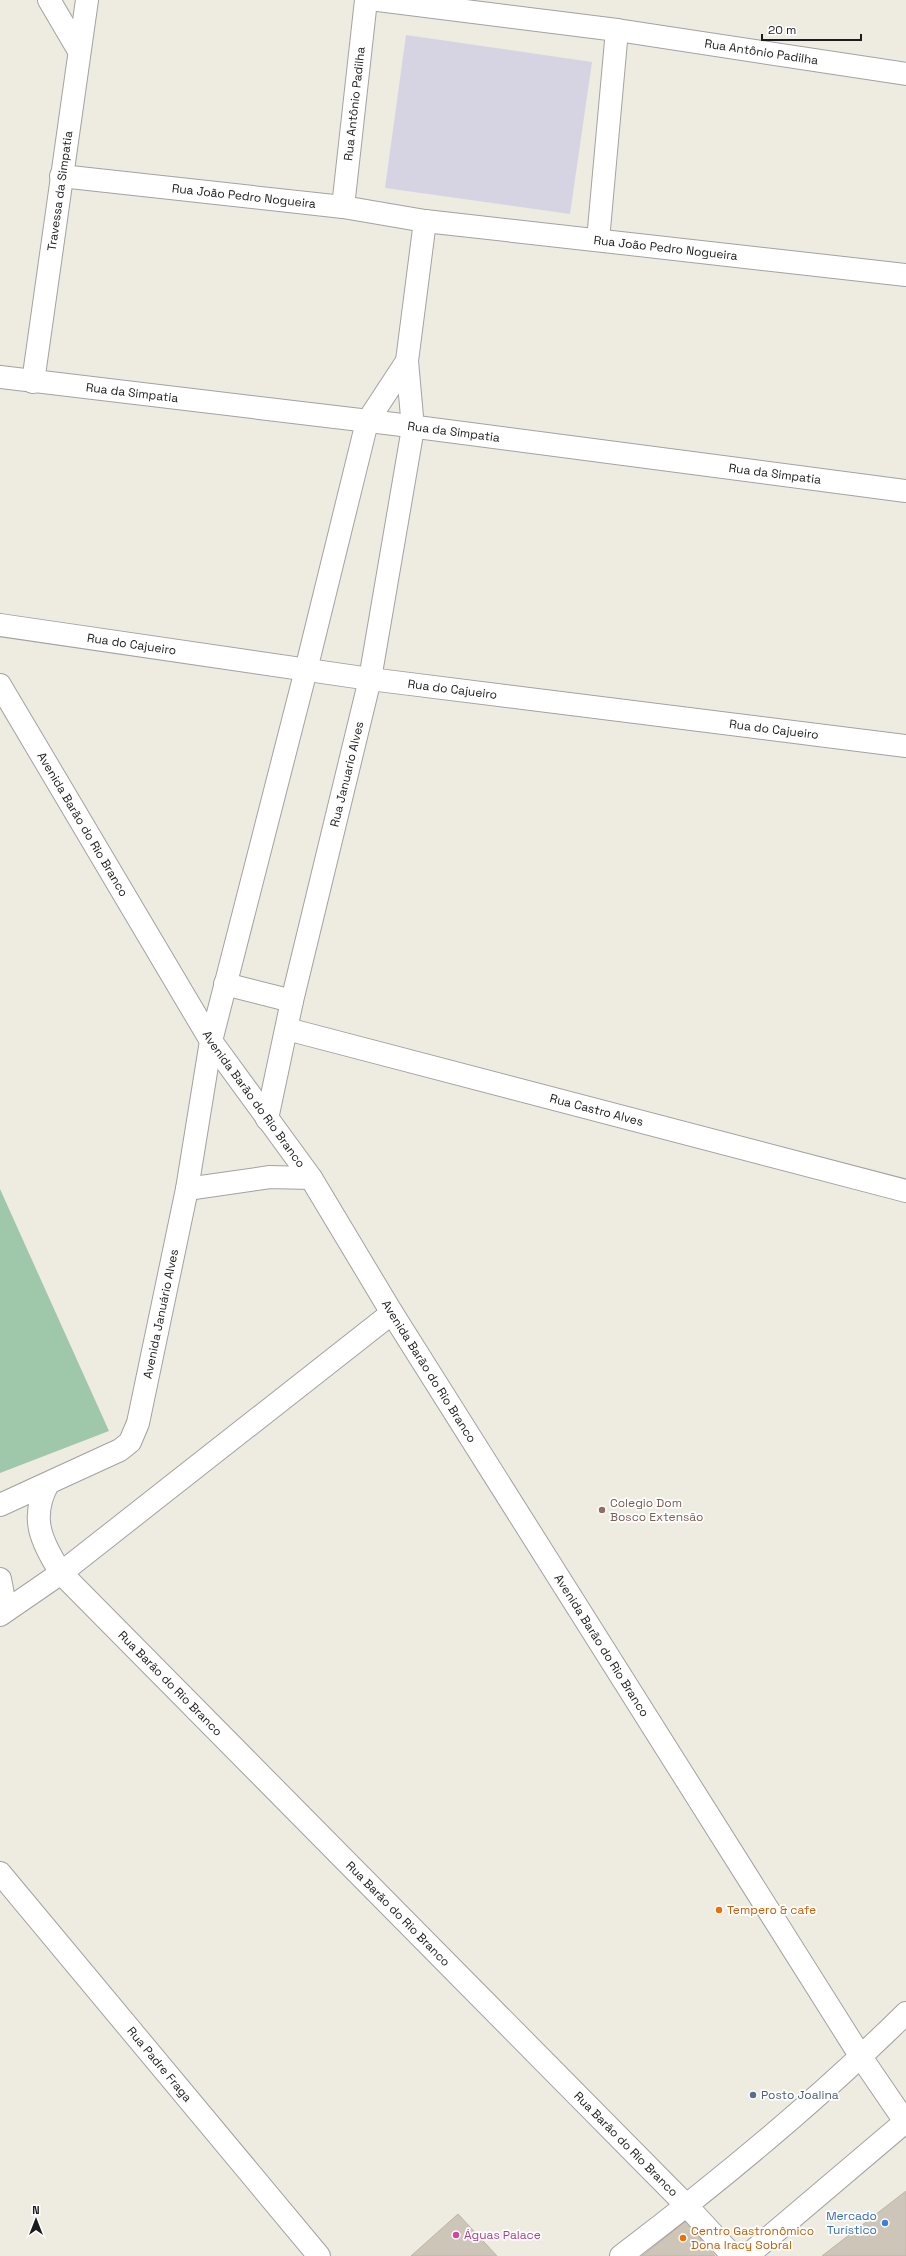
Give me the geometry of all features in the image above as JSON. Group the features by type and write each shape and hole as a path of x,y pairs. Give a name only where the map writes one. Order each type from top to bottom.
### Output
{"street":[{"path":"49,0 79,51"},
{"name":"Travessa da Simpatia","path":"33,382 87,0"},
{"name":"Rua Antônio Padilha","path":"343,207 366,0"},
{"name":"Rua Antônio Padilha","path":"378,0 617,30 906,74"},
{"path":"598,240 617,30"},
{"name":"Rua João Pedro Nogueira","path":"61,176 343,207 426,221 906,275"},
{"path":"413,428 408,361 426,221"},
{"path":"211,1041 306,670 367,422 408,361"},
{"name":"Rua da Simpatia","path":"0,377 906,491"},
{"name":"Rua Januario Alves","path":"267,1119 292,1001 370,678 413,428"},
{"name":"Rua do Cajueiro","path":"0,625 306,670 906,746"},
{"name":"Avenida Barão do Rio Branco","path":"0,685 211,1041 311,1178 392,1313 861,2057 906,2122"},
{"path":"225,984 292,1001"},
{"name":"Rua Castro Alves","path":"286,1029 906,1192"},
{"name":"Avenida Januário Alves","path":"0,1505 120,1450 130,1442 134,1435 138,1423 187,1189 211,1041"},
{"path":"187,1189 270,1177 311,1178"},
{"path":"0,1614 61,1573 392,1313"},
{"name":"Rua Barão do Rio Branco","path":"48,1484 42,1494 39,1519 44,1548 61,1573 687,2206 733,2256"},
{"path":"0,1579 4,1600 0,1614"},
{"name":"Rua Padre Fraga","path":"0,1873 320,2256"},
{"path":"621,2256 687,2206 861,2057 906,2013"},
{"path":"747,2256 906,2122"}],"green space":[{"path":"0,1189 109,1431 0,1473"}],"shaded area":[{"path":"406,35 592,62 570,214 385,188"}],"building":[{"name":"Mercado Turístico","path":"906,2191 906,2256 822,2256"},
{"name":"Águas Palace","path":"458,2214 497,2256 411,2256"},
{"name":"Centro Gastronômico Dona Iracy Sobral","path":"686,2221 715,2256 642,2256"}],"place":[{"name":"Colegio Dom Bosco Extensão","path":"602,1510"},
{"name":"Tempero & cafe","path":"719,1910"},
{"name":"Posto Joalina","path":"753,2095"},
{"name":"Mercado Turístico","path":"885,2223"},
{"name":"Águas Palace","path":"456,2235"},
{"name":"Centro Gastronômico Dona Iracy Sobral","path":"683,2238"}]}
